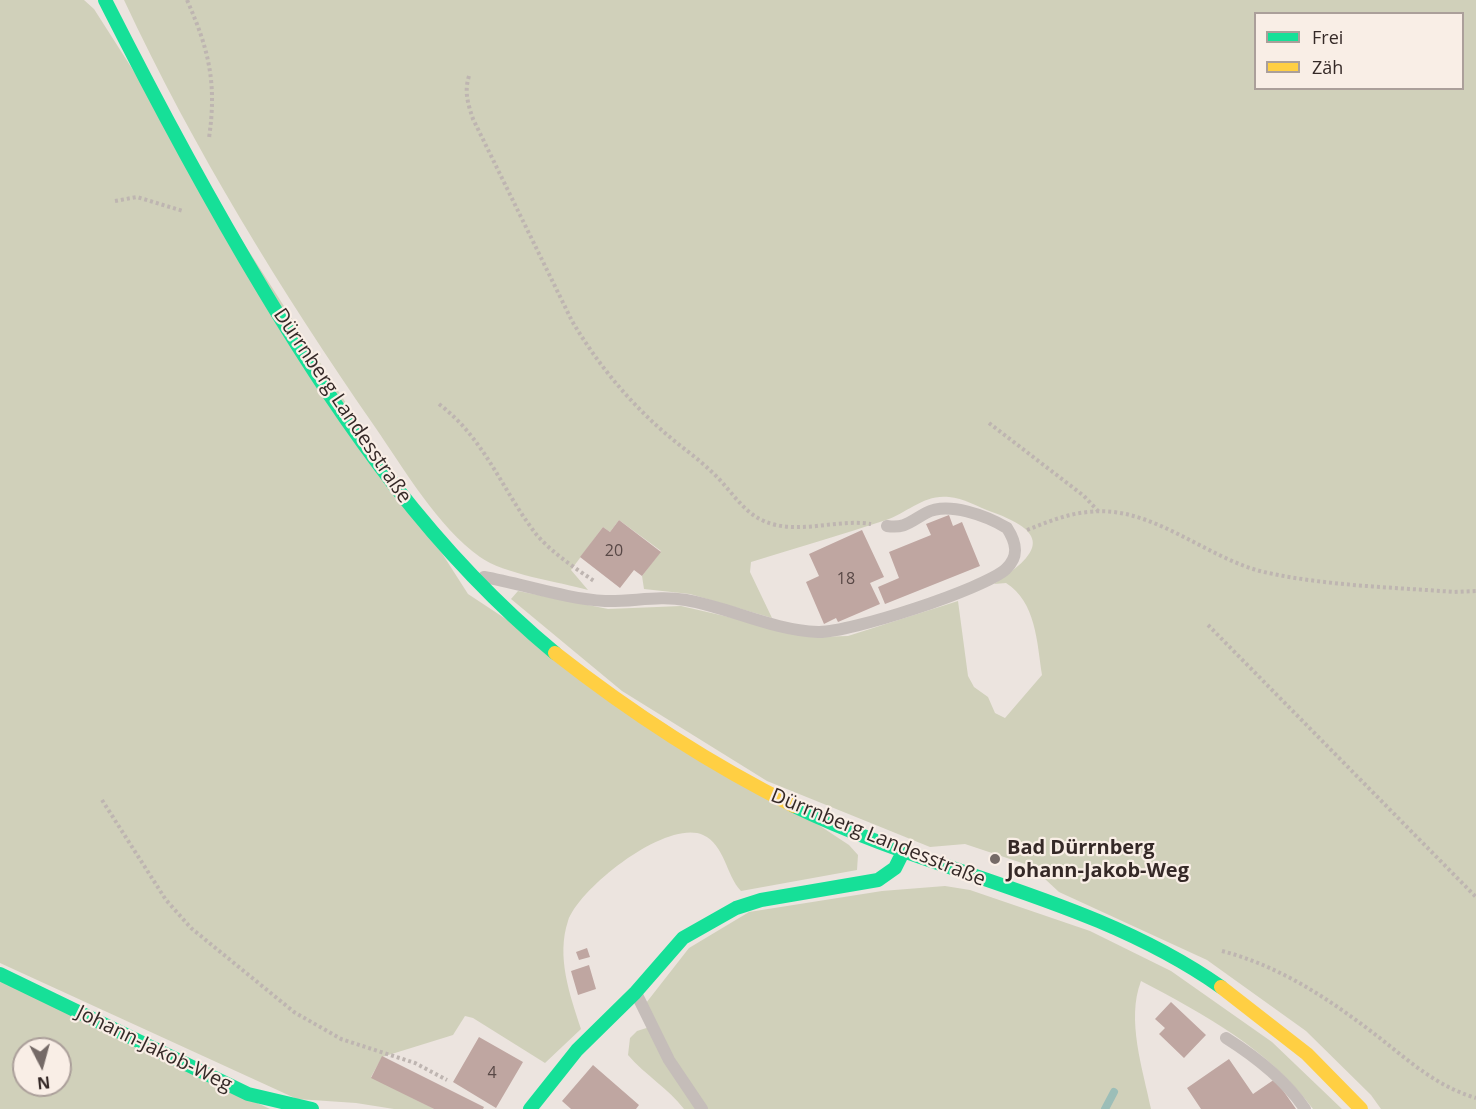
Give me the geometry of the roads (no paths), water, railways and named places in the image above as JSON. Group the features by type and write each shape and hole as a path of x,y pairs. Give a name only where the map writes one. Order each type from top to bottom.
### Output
{"main road":[{"name":"Dürrnberg Landesstraße","path":"105,0 152,95 229,233 308,363 367,451 400,494 471,574 563,660 622,705 686,747 752,786 818,818 903,852 1109,925 1151,945 1195,970 1272,1025 1338,1083 1361,1109"},
{"path":"530,1109 577,1050 635,993 682,938 736,908 761,900 878,880 895,868 903,852"},
{"name":"Johann-Jakob-Weg","path":"0,974 248,1094 312,1109"}],"lane":[{"path":"471,574 585,598 619,600 669,597 715,607 779,627 822,632 893,614 993,578 1008,568 1014,557 1016,547 1007,528 964,511 950,509 927,512 903,527 887,526"},
{"path":"635,993 669,1060 702,1109"},
{"path":"1226,1038 1288,1086 1305,1109"}],"waterway":[{"path":"1105,1109 1114,1092"}],"place":[{"name":"Bad Dürrnberg Johann-Jakob-Weg","path":"995,859"}]}
